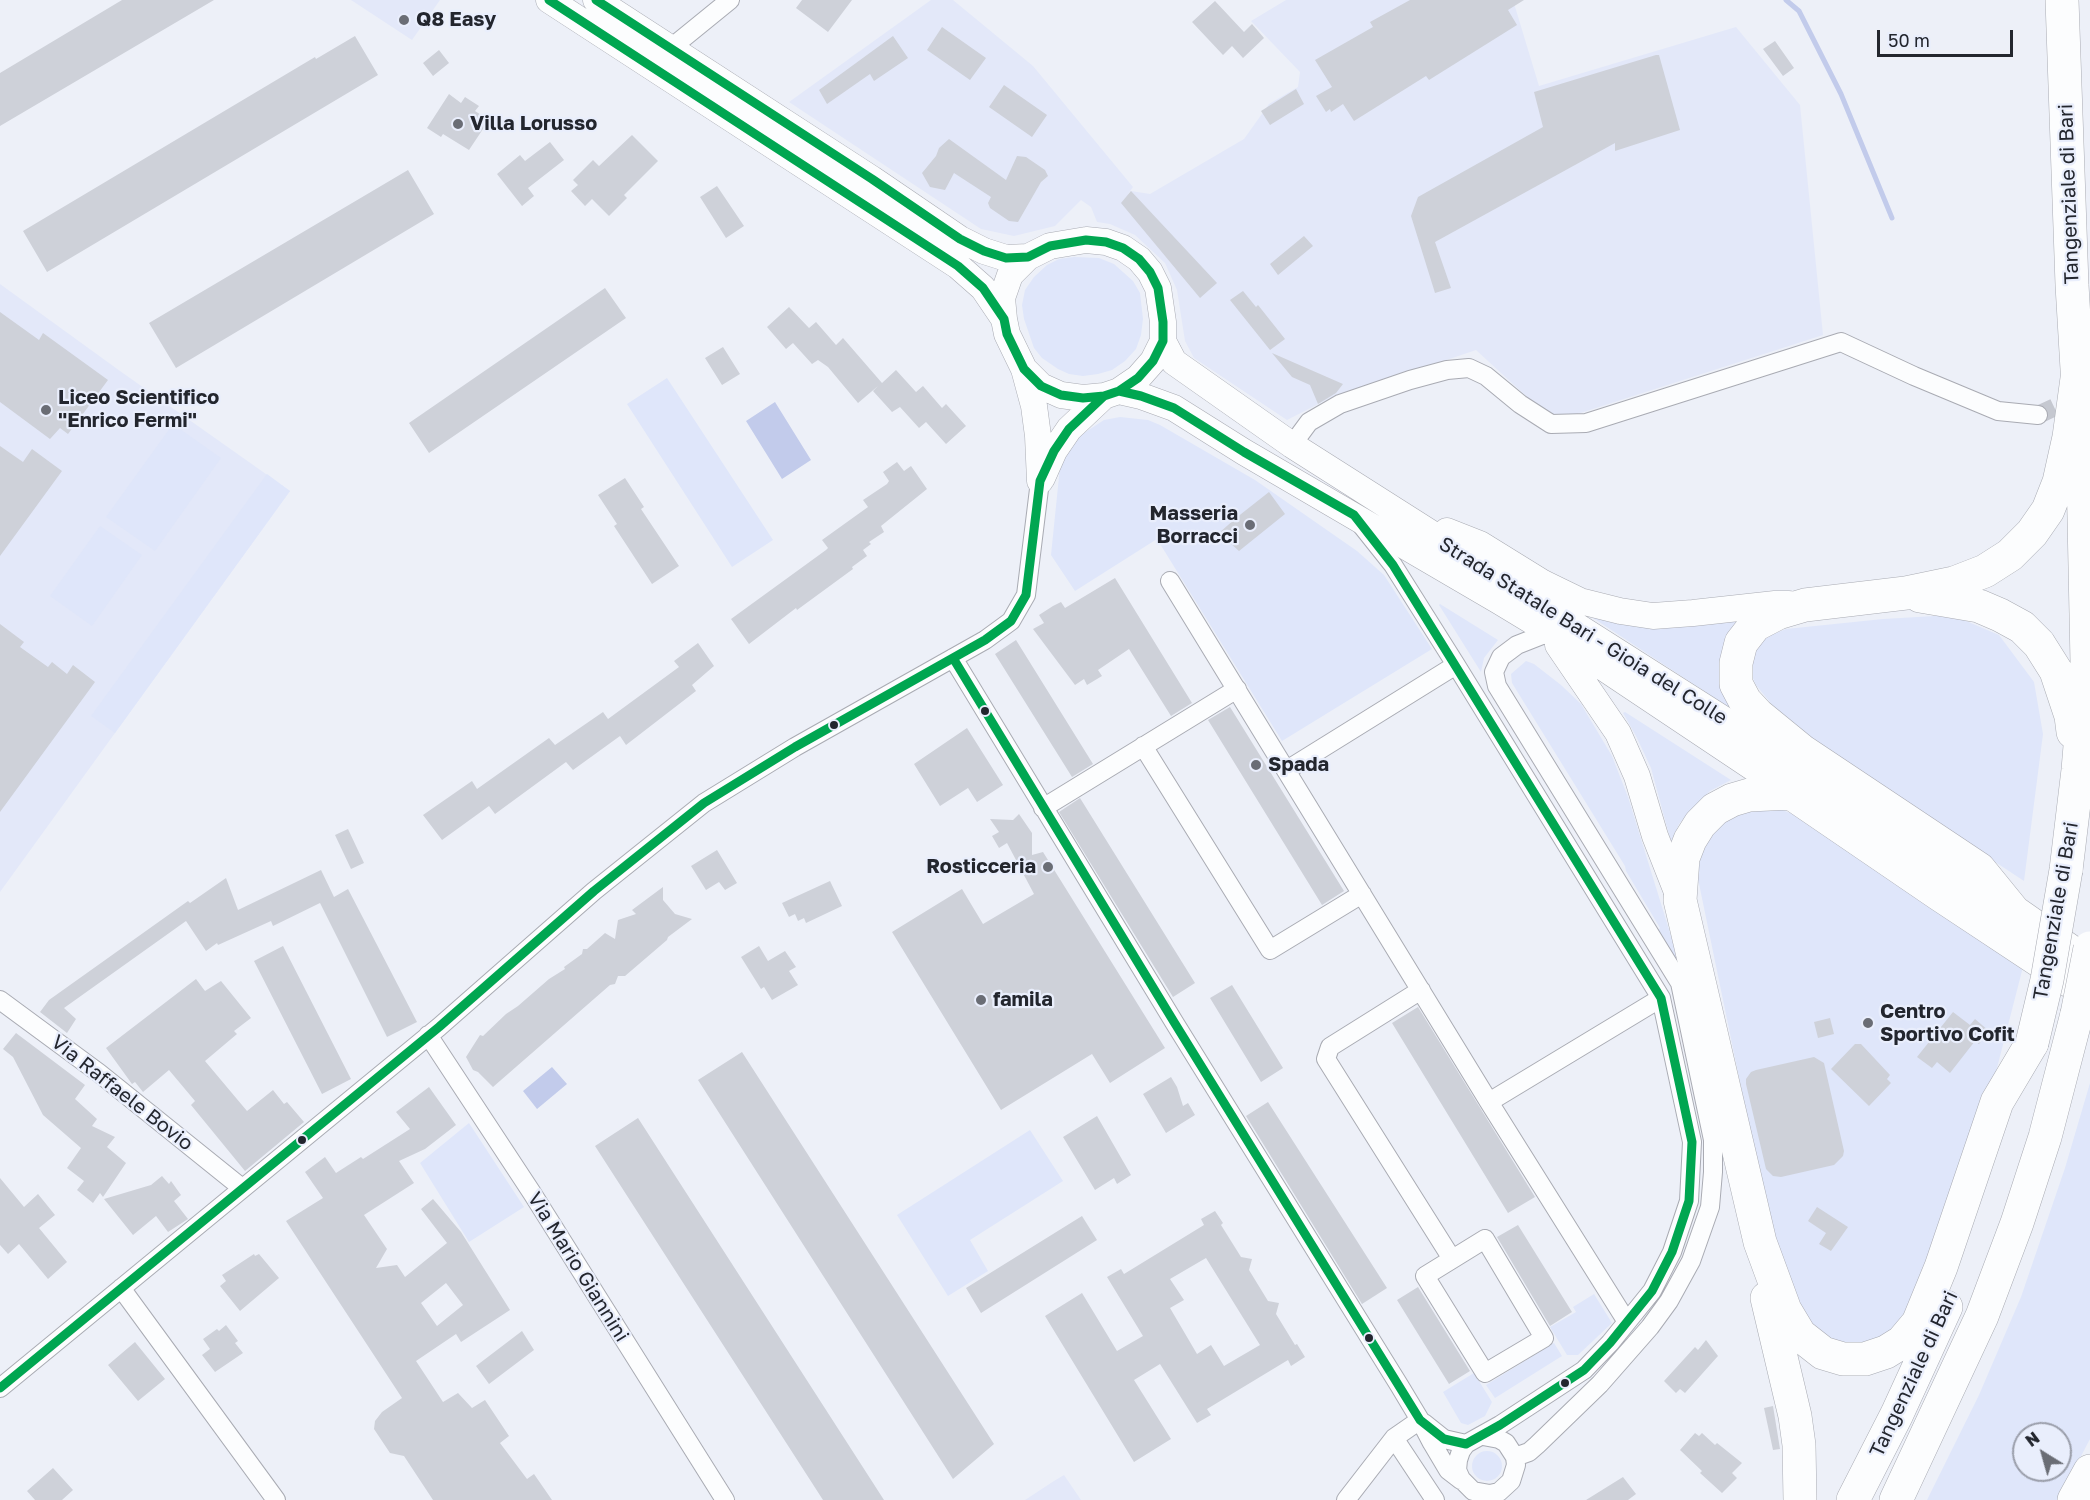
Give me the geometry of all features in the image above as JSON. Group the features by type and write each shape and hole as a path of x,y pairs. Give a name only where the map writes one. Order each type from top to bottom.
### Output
{"highway":[{"name":"Tangenziale di Bari","path":"1853,1500 1897,1414 1955,1288 1996,1169 2032,1043 2066,870 2078,770 2087,663 2083,470 2072,285 2062,0"},
{"path":"2078,371 2069,437 2059,482 2049,510 2032,533 2010,555 1985,571 1954,583 1902,594 1808,605 1778,613 1755,626 1741,643 1736,663 1736,684 1745,701 1758,716 1802,751 1979,869 2014,912 2090,965"},
{"path":"1902,594 1979,606 2022,627 2039,644 2056,670 2071,716 2078,770"},
{"path":"1800,1500 1799,1445 1795,1416 1767,1297 1760,1242 1680,900 1683,858 1690,840 1700,824 1715,809 1732,800 1749,795 1791,793 1939,894 2083,1004"},
{"name":"Tangenziale di Bari","path":"1896,1500 1982,1316 2017,1223 2045,1137 2083,1004 2090,948"},
{"path":"1760,1242 1785,1310 1800,1335 1822,1353 1844,1359 1865,1359 1886,1352 1902,1342 1918,1323 1941,1267 1997,1102 2032,1043"},
{"path":"2045,1137 2079,1087 2090,1049"},
{"path":"1920,1500 1982,1364 1982,1316"},
{"path":"2074,1500 2090,1471"}],"main road":[{"path":"549,0 958,266 983,288 1004,319"},
{"path":"596,0 872,179 960,239 984,251 1006,258 1028,258"},
{"path":"1086,240 1106,242 1124,248 1139,259 1150,272 1158,288 1163,340 1153,361 1138,378 1111,393 1069,429 1054,451 1040,481 1034,406 1024,369 1007,334 1002,298 1010,275 1028,258 1050,246 1086,240"},
{"name":"Strada Statale Bari - Gioia del Colle","path":"1163,340 1174,362 1293,445 1723,719 2014,912"},
{"path":"1024,369 1041,386 1061,395 1083,398 1111,393"},
{"name":"Strada Statale Bari - Gioia del Colle","path":"1111,393 1174,408 1244,452 1550,632 1791,793"},
{"path":"1393,510 1480,544 1543,583 1580,601 1620,611 1653,616 1693,614 1775,604 1808,605"},
{"path":"1550,632 1618,733 1637,776 1655,836 1680,900"}],"street":[{"path":"670,48 729,0"},
{"path":"1293,445 1309,422 1340,404 1447,370 1469,368 1486,376 1520,404 1551,424 1586,423 1841,342 1998,411 2038,415"},
{"path":"0,1388 428,1035 594,891 705,803 795,747 953,658 1011,621 1026,595 1040,481"},
{"path":"1354,515 1393,565 1661,998 1692,1142 1689,1201 1672,1252 1652,1291 1610,1343 1584,1370 1483,1436 1466,1444 1444,1439 1420,1420"},
{"path":"1170,581 1489,1102 1627,1322"},
{"path":"1515,1457 1529,1452 1600,1384 1650,1327 1669,1301 1691,1260 1710,1207 1713,1172 1713,1140 1680,983 1497,686 1494,672 1501,657 1517,645 1550,632"},
{"path":"953,658 1420,1420 1448,1470 1461,1479 1466,1486 1481,1494 1503,1493 1515,1473 1515,1457 1512,1450 1499,1439 1483,1436"},
{"path":"1287,770 1456,665"},
{"path":"1043,808 1237,688"},
{"path":"1143,746 1270,950 1362,894"},
{"path":"1422,990 1330,1047 1326,1059 1452,1259"},
{"path":"1489,1102 1661,998"},
{"name":"Via Raffaele Bovio","path":"0,1000 99,1073 242,1188"},
{"name":"Via Mario Giannini","path":"428,1035 532,1193 724,1500"},
{"path":"1485,1239 1544,1338 1485,1373 1425,1276 1452,1259 1485,1239"},
{"path":"121,1288 276,1500"},
{"path":"1346,1500 1394,1438 1420,1420"},
{"path":"1394,1438 1435,1500"},
{"path":"1466,1444 1458,1460 1457,1470 1467,1500"}],"shaded area":[{"name":"Q8 Easy","path":"351,0 440,0 412,40"},
{"path":"931,0 953,0 1033,66 1133,187 1128,194 1131,191 1150,194 1244,139 1269,104 1298,87 1300,72 1251,21 1286,0 1513,0 1539,86 1736,27 1800,105 1823,335 1568,417 1550,418 1476,350 1358,390 1336,395 1287,420 1194,358 1185,341 1177,290 1165,263 1135,235 1110,224 1097,222 1091,207 1081,200 1055,226 1014,236 981,229 789,102"},
{"path":"1099,258 1114,264 1133,281 1140,293 1143,319 1136,349 1112,370 1098,374 1083,376 1069,374 1042,358 1034,348 1024,319 1022,305 1025,290 1034,277 1047,265 1059,259"},
{"path":"0,284 290,491 0,892"},
{"path":"667,378 773,540 732,567 627,404"},
{"path":"775,402 811,460 782,479 746,421"},
{"path":"1120,417 1148,420 1160,425 1255,480 1357,551 1384,575 1432,649 1282,741 1157,539 1075,591 1051,555 1060,467 1075,439 1104,420"},
{"path":"173,424 221,458 155,551 106,517"},
{"path":"267,474 290,491 115,733 91,716"},
{"path":"100,526 142,555 92,626 50,596"},
{"path":"1439,605 1498,640 1484,658 1481,672"},
{"path":"1587,614 1744,616 1745,718"},
{"path":"1952,615 1999,635 2034,682 2043,734 2024,881 1800,733 1756,685 1748,667 1761,639 1786,629 1883,619"},
{"path":"1526,661 1534,664 1561,685 1581,704 1612,756 1628,797 1684,978 1658,930 1660,928 1625,866 1512,683 1511,674"},
{"path":"1625,712 1731,780 1710,791 1696,805 1679,824 1671,842 1651,768 1623,713"},
{"name":"Centro Sportivo Cofit","path":"1753,808 1777,808 1798,816 2023,967 1989,1099 1910,1320 1859,1351 1806,1328 1767,1213 1697,874 1702,851 1714,832 1731,817"},
{"path":"552,1067 567,1084 537,1109 523,1091"},
{"path":"2090,1083 2090,1439 2072,1473 2072,1422 2012,1422 2012,1482 2067,1482 2058,1500 1927,1500 1979,1395 2021,1297 2065,1168"},
{"path":"469,1123 524,1207 469,1242 420,1163"},
{"path":"1030,1130 1063,1181 970,1240 988,1271 948,1296 897,1215"},
{"path":"1594,1294 1612,1323 1578,1355 1567,1355 1550,1327 1576,1312 1573,1307"},
{"path":"1554,1343 1562,1356 1495,1398 1486,1385"},
{"path":"1474,1373 1492,1402 1485,1416 1468,1425 1461,1423 1443,1392"},
{"path":"1487,1451 1498,1455 1502,1466 1498,1477 1487,1481 1476,1477 1472,1466 1476,1455"},
{"path":"1064,1475 1081,1500 1025,1500 1054,1481"}],"building":[{"path":"122,0 214,0 0,126 0,73"},
{"path":"802,0 852,0 828,32 796,8"},
{"path":"1410,0 1524,0 1508,10 1517,25 1429,80 1426,76 1354,121 1343,104 1331,112 1330,109 1326,112 1316,96 1332,87 1315,60 1373,27 1370,22"},
{"path":"1215,1 1244,32 1252,24 1264,38 1243,58 1232,46 1223,55 1192,22"},
{"path":"942,27 986,58 970,80 927,50"},
{"path":"355,36 378,75 47,272 23,231 315,57 316,59"},
{"path":"893,36 908,58 874,81 870,74 827,104 819,90"},
{"path":"1775,41 1794,68 1783,76 1763,49"},
{"path":"439,50 449,63 433,76 423,63"},
{"path":"1659,55 1680,130 1615,151 1615,143 1435,242 1451,288 1435,293 1411,216 1418,197 1543,127 1534,92"},
{"path":"1004,85 1047,115 1032,137 989,107"},
{"path":"1296,89 1304,104 1270,125 1261,111"},
{"name":"Villa Lorusso","path":"449,94 461,103 465,97 479,106 475,111 489,120 469,150 443,134 441,137 427,128"},
{"path":"632,135 658,161 624,195 627,198 609,216 592,199 585,206 571,191 578,185 573,180 593,160 599,166"},
{"path":"949,139 1006,180 1017,156 1026,157 1045,170 1048,176 1041,182 1018,222 1009,221 990,208 988,203 991,197 954,173 945,190 930,187 922,173 936,156 939,148"},
{"path":"550,142 564,160 528,188 534,196 522,206 497,174 520,155 525,161"},
{"path":"408,170 434,214 176,368 149,323"},
{"path":"717,186 744,226 726,238 700,197"},
{"path":"1131,191 1217,283 1200,298 1121,203"},
{"path":"1304,236 1313,246 1278,275 1270,264"},
{"path":"605,288 626,318 429,453 409,423"},
{"path":"1243,291 1256,307 1258,305 1285,339 1270,350 1230,300"},
{"path":"789,307 809,328 816,322 836,345 843,338 882,383 896,370 916,392 923,386 942,408 946,404 966,426 946,444 926,422 919,428 900,407 892,412 873,391 878,386 858,403 828,367 818,360 812,364 793,343 786,349 767,327"},
{"path":"0,312 39,340 43,333 108,380 68,434 60,428 50,439 0,402"},
{"path":"723,347 740,374 722,385 705,358"},
{"path":"1272,353 1343,384 1336,393 1318,404 1310,385 1292,377"},
{"path":"0,446 23,462 32,449 62,471 0,556"},
{"path":"897,462 904,471 911,466 927,489 881,526 884,532 869,542 871,544 863,550 867,556 852,567 853,569 749,644 731,619 826,550 828,548 822,540 868,507 863,500 887,484 889,481 883,472"},
{"path":"625,478 644,507 641,509 679,566 652,584 614,526 617,524 598,495"},
{"name":"Masseria Borracci","path":"1269,492 1285,514 1239,551 1219,533"},
{"path":"1115,578 1192,703 1171,716 1129,649 1098,670 1102,676 1087,685 1084,679 1075,685 1033,629 1044,623 1039,615 1053,606 1061,602 1065,608"},
{"path":"0,624 24,642 20,647 48,667 52,662 67,674 73,665 95,682 0,812"},
{"path":"1016,640 1093,764 1072,777 995,654"},
{"path":"698,643 714,666 692,685 696,691 626,745 620,736 573,770 566,762 495,814 489,806 442,840 423,815 472,781 477,789 549,738 555,745 603,712 608,719 679,667 674,661"},
{"path":"1230,707 1344,891 1322,905 1208,720"},
{"path":"967,728 1003,785 977,802 968,788 940,806 914,764"},
{"path":"1080,798 1195,983 1173,997 1059,812"},
{"path":"1019,814 1032,833 1032,855 1043,852 1165,1048 1110,1083 1092,1054 1001,1110 892,932 962,889 983,924 1034,894 1007,843 999,848 992,836 999,832 990,819 1013,820"},
{"path":"348,829 364,863 351,869 335,835"},
{"path":"717,850 737,883 725,890 719,882 706,890 691,866"},
{"path":"321,870 334,897 348,889 417,1022 387,1037 320,903 273,926 271,921 218,945 217,943 206,951 186,921 64,1008 76,1019 67,1033 40,1012 49,1000 188,901 190,903 226,878 238,910"},
{"path":"830,881 842,906 806,923 804,918 798,921 795,914 789,917 782,903"},
{"path":"663,887 663,900 675,914 692,919 668,937 625,976 618,976 615,984 610,985 493,1087 473,1070 466,1057 480,1035 483,1036 506,1014 565,969 564,967 582,954 583,949 587,949 605,933 615,939 618,920 636,914 632,910"},
{"path":"283,946 351,1079 322,1094 254,961"},
{"path":"759,946 768,961 785,951 796,967 789,971 798,985 772,1000 764,987 761,989 741,957"},
{"path":"196,979 205,991 221,981 251,1018 234,1031 237,1034 205,1061 247,1111 273,1090 284,1104 287,1102 304,1122 245,1171 191,1105 195,1101 169,1070 143,1092 135,1082 132,1084 106,1048"},
{"path":"1232,985 1283,1068 1261,1082 1210,998"},
{"path":"1418,1007 1535,1197 1508,1213 1392,1023"},
{"path":"1953,1012 1970,1025 1975,1019 1989,1031 1979,1044 1975,1041 1950,1073 1937,1062 1932,1068 1917,1057"},
{"path":"1830,1018 1834,1034 1818,1038 1814,1022"},
{"path":"16,1033 85,1085 75,1099 97,1119 92,1126 115,1137 107,1147 126,1163 103,1197 100,1193 93,1203 77,1190 84,1181 67,1168 81,1148 43,1115 13,1057 3,1049"},
{"path":"1855,1044 1861,1044 1890,1075 1887,1079 1891,1083 1869,1106 1831,1069"},
{"path":"742,1052 994,1444 953,1479 698,1080"},
{"path":"1814,1057 1824,1063 1844,1151 1843,1156 1834,1165 1781,1177 1773,1176 1766,1169 1746,1079 1751,1072 1756,1070"},
{"path":"1171,1077 1183,1106 1188,1103 1195,1115 1166,1133 1143,1094"},
{"path":"429,1087 456,1125 425,1149 399,1161 414,1183 364,1215 387,1249 376,1268 397,1265 405,1277 447,1243 421,1209 433,1199 461,1232 510,1310 461,1342 456,1334 416,1361 443,1402 458,1393 472,1408 485,1400 509,1436 500,1443 527,1479 534,1474 552,1500 433,1500 404,1456 390,1453 374,1429 375,1421 382,1412 402,1398 286,1221 323,1198 305,1172 325,1157 336,1173 410,1129 396,1112","holes":["446,1283 463,1305 437,1326 421,1303"]},
{"path":"1268,1102 1387,1288 1362,1304 1246,1116"},
{"path":"1097,1116 1131,1175 1117,1184 1114,1178 1095,1190 1063,1137"},
{"path":"638,1118 884,1500 823,1500 595,1146"},
{"path":"162,1176 169,1184 171,1181 181,1195 174,1201 188,1219 168,1232 156,1216 133,1235 104,1199 151,1185"},
{"path":"0,1178 24,1207 38,1194 55,1215 39,1228 67,1262 48,1279 19,1244 8,1254 0,1245"},
{"path":"1817,1207 1848,1227 1831,1251 1819,1244 1826,1233 1808,1221"},
{"path":"1215,1211 1241,1257 1252,1259 1249,1270 1268,1301 1279,1303 1276,1314 1305,1357 1291,1366 1288,1360 1207,1409 1211,1415 1197,1423 1160,1364 1134,1380 1171,1439 1134,1462 1045,1316 1082,1293 1117,1351 1143,1336 1107,1277 1121,1269 1124,1274 1204,1225 1201,1219","holes":["1206,1258 1260,1345 1224,1366 1211,1345 1197,1354 1170,1308 1184,1300 1170,1279"]},
{"path":"1082,1216 1097,1240 981,1313 966,1288"},
{"path":"1518,1225 1572,1312 1550,1326 1497,1237"},
{"path":"254,1254 255,1256 259,1254 279,1278 240,1311 220,1286 226,1281 222,1275"},
{"path":"1418,1287 1470,1371 1449,1384 1397,1300"},
{"path":"226,1325 238,1341 235,1343 243,1353 215,1372 202,1355 210,1349 203,1339"},
{"path":"522,1331 534,1350 489,1384 476,1366"},
{"path":"1706,1340 1718,1356 1685,1393 1680,1389 1676,1393 1664,1381 1695,1347 1698,1350"},
{"path":"135,1342 165,1379 138,1401 108,1365"},
{"path":"1773,1406 1780,1449 1773,1450 1764,1408"},
{"path":"1695,1433 1699,1436 1702,1433 1742,1463 1732,1473 1737,1478 1722,1493 1680,1450"},
{"path":"53,1468 73,1490 62,1500 35,1500 27,1491"},
{"path":"1623,1477 1636,1494 1628,1500 1586,1500"}],"waterway":[{"path":"1786,0 1799,11 1841,94 1892,218"}],"tunnel":[{"path":"2038,415 2078,396"}],"transit line":[{"path":"549,0 958,266 983,288 1004,319 1007,334 1024,369 1041,386 1061,395 1083,398 1104,396 1119,391 1138,378 1153,361 1163,341 1158,288 1150,272 1139,259 1123,248 1106,242 1086,240 1050,246 1028,257 1006,258 984,251 960,239 872,179 596,0"},
{"path":"953,658 1420,1420 1444,1439 1466,1444 1500,1425 1584,1370 1610,1343 1652,1291 1672,1252 1689,1201 1692,1142 1661,998 1393,565 1354,515 1244,452 1174,408 1119,391"},
{"path":"0,1388 439,1027 594,891 704,803 795,747 985,640 1011,621 1026,595 1040,481 1054,451 1069,429 1104,396 1119,391"}],"place":[{"name":"Q8 Easy","path":"404,20"},
{"name":"Villa Lorusso","path":"458,124"},
{"name":"Liceo Scientifico \"Enrico Fermi\"","path":"46,410"},
{"name":"Masseria Borracci","path":"1250,525"},
{"name":"Spada","path":"1256,765"},
{"name":"Rosticceria","path":"1048,867"},
{"name":"famila","path":"981,1000"},
{"name":"Centro Sportivo Cofit","path":"1868,1023"}]}
